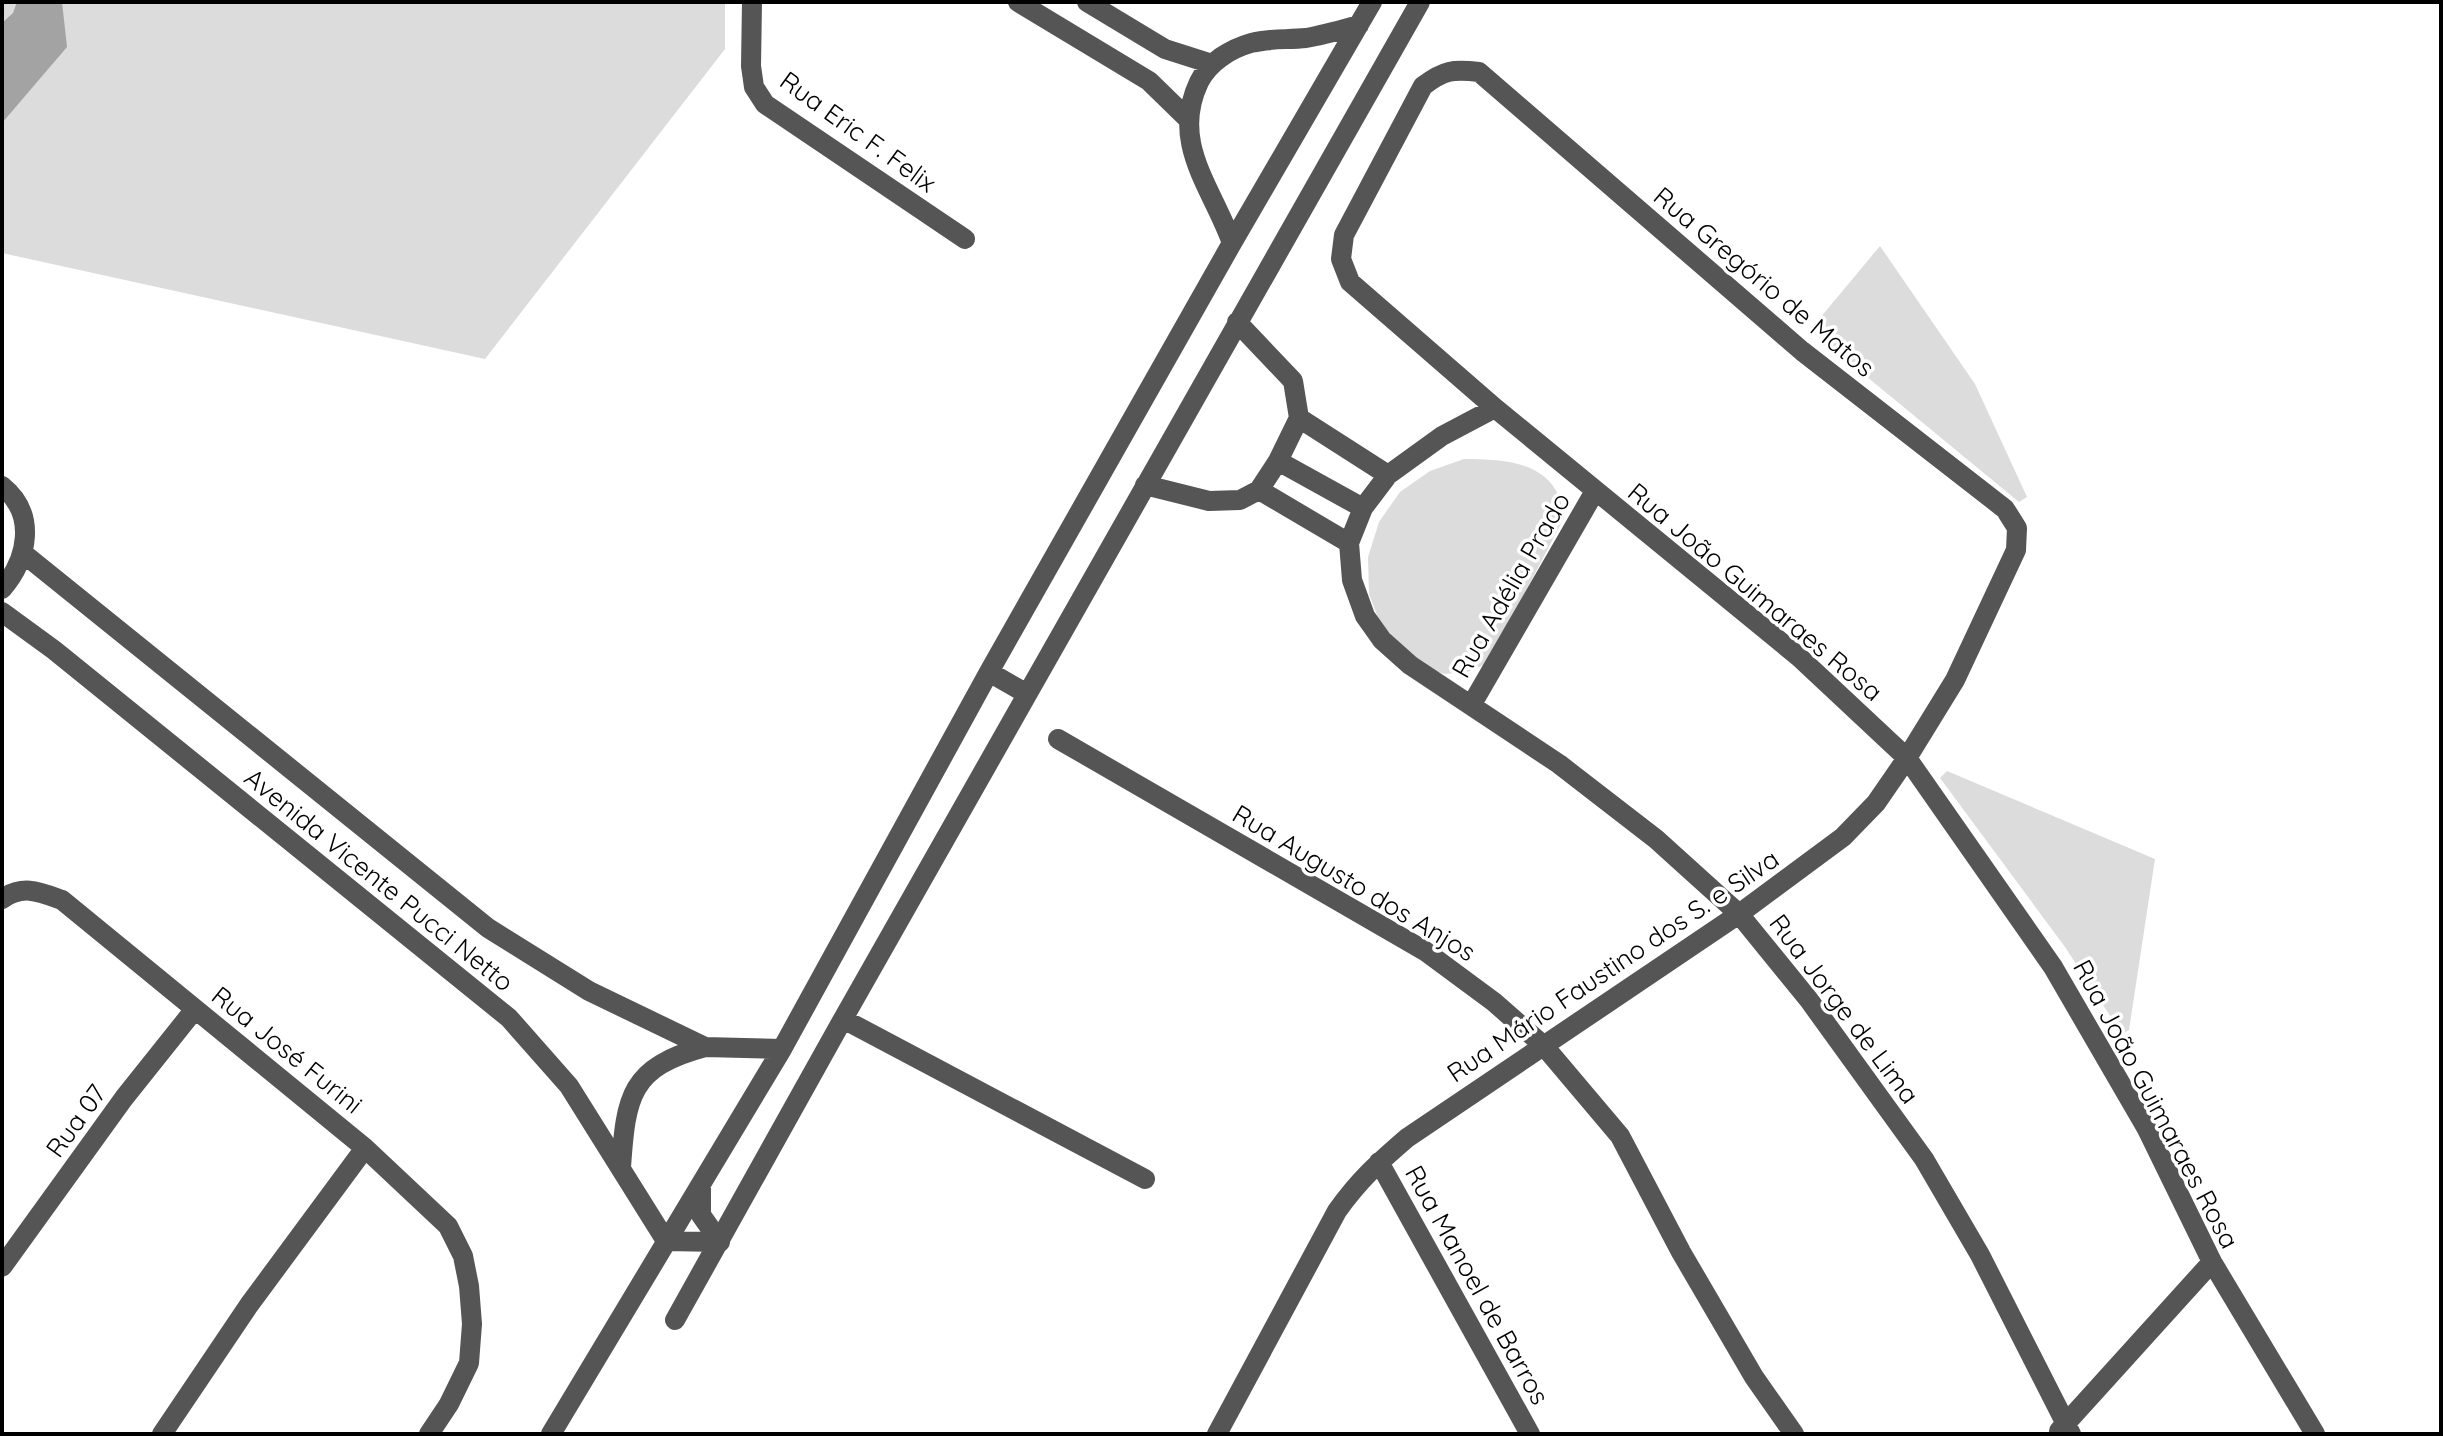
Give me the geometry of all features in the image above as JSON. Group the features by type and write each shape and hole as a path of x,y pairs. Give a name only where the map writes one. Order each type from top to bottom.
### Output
{"street":[{"name":"Rua Eric F. Felix","path":"752,2 751,66 754,87 765,104 965,239"},
{"path":"1018,2 1149,81 1188,119"},
{"path":"1087,2 1165,49 1212,64"},
{"path":"551,1434 782,1049 989,672 1372,2"},
{"path":"675,1320 1420,2"},
{"path":"1232,243 1190,143 1188,119 1201,78 1212,64 1232,50 1250,43 1275,38 1302,38 1359,25"},
{"name":"Rua Gregório de Matos","path":"1341,259 1344,235 1423,86 1440,73 1459,70 1479,72 1802,351 2005,509 2017,528"},
{"name":"Rua João Guimaraes Rosa","path":"1341,259 1350,282 1495,408 1799,657 1907,758 2053,967 2147,1129 2212,1262 2315,1434"},
{"path":"1145,485 1209,501 1240,500 1259,490 1278,461 1299,418 1293,381 1237,322"},
{"path":"1259,490 1349,543 1363,508 1388,475 1442,436 1495,408"},
{"path":"1299,418 1388,475"},
{"path":"1278,461 1363,508"},
{"path":"2,486 20,509 26,531 24,554 16,573 2,589"},
{"name":"Rua Adélia Prado","path":"1472,704 1595,491"},
{"name":"Rua Mário Faustino dos S. e Silva","path":"1227,1428 1337,1211 1379,1162 1407,1138 1739,914 1843,837 1876,803 1955,680 2016,550 2017,528"},
{"name":"Rua Jorge de Lima","path":"1349,543 1352,580 1365,616 1382,640 1410,665 1571,773 1656,839 1739,914 1809,1000 1924,1159 1980,1255 2065,1431"},
{"name":"Avenida Vicente Pucci Netto","path":"24,554 488,928 589,991 705,1047 782,1049"},
{"name":"Avenida Vicente Pucci Netto","path":"2,612 54,650 509,1018 569,1086 666,1241"},
{"path":"989,672 1027,694"},
{"name":"Rua Augusto dos Anjos","path":"1058,739 1425,951 1494,1002 1544,1046 1620,1136 1681,1252 1754,1377 1794,1434"},
{"name":"Rua José Furini","path":"2,899 6,895 33,889 62,900 365,1148 448,1226 463,1256 469,1286 472,1324 469,1363 449,1404 429,1434"},
{"name":"Rua 07","path":"2,1267 124,1098 195,1009"},
{"path":"843,1019 1145,1179"},
{"path":"621,1167 629,1103 640,1081 657,1065 676,1055 705,1047"},
{"path":"162,1434 249,1305 365,1148"},
{"name":"Rua Manoel de Barros","path":"1379,1162 1530,1434"},
{"path":"702,1184 701,1215 720,1242"},
{"path":"666,1241 720,1242"},
{"path":"2065,1431 2212,1262"}],"shaded area":[{"path":"2,2 725,2 725,49 485,359 2,253"},
{"path":"17,2 62,2 67,47 2,123 2,23 13,13"},
{"path":"1880,246 1975,384 2027,497 2019,502 1810,330"},
{"path":"1464,459 1515,463 1542,475 1553,486 1564,518 1488,663 1468,672 1445,674 1424,668 1382,628 1369,594 1368,557 1379,522 1400,492 1430,471"},
{"path":"1947,771 2155,859 2129,1030 2122,1034 2065,947 1940,778"}]}
